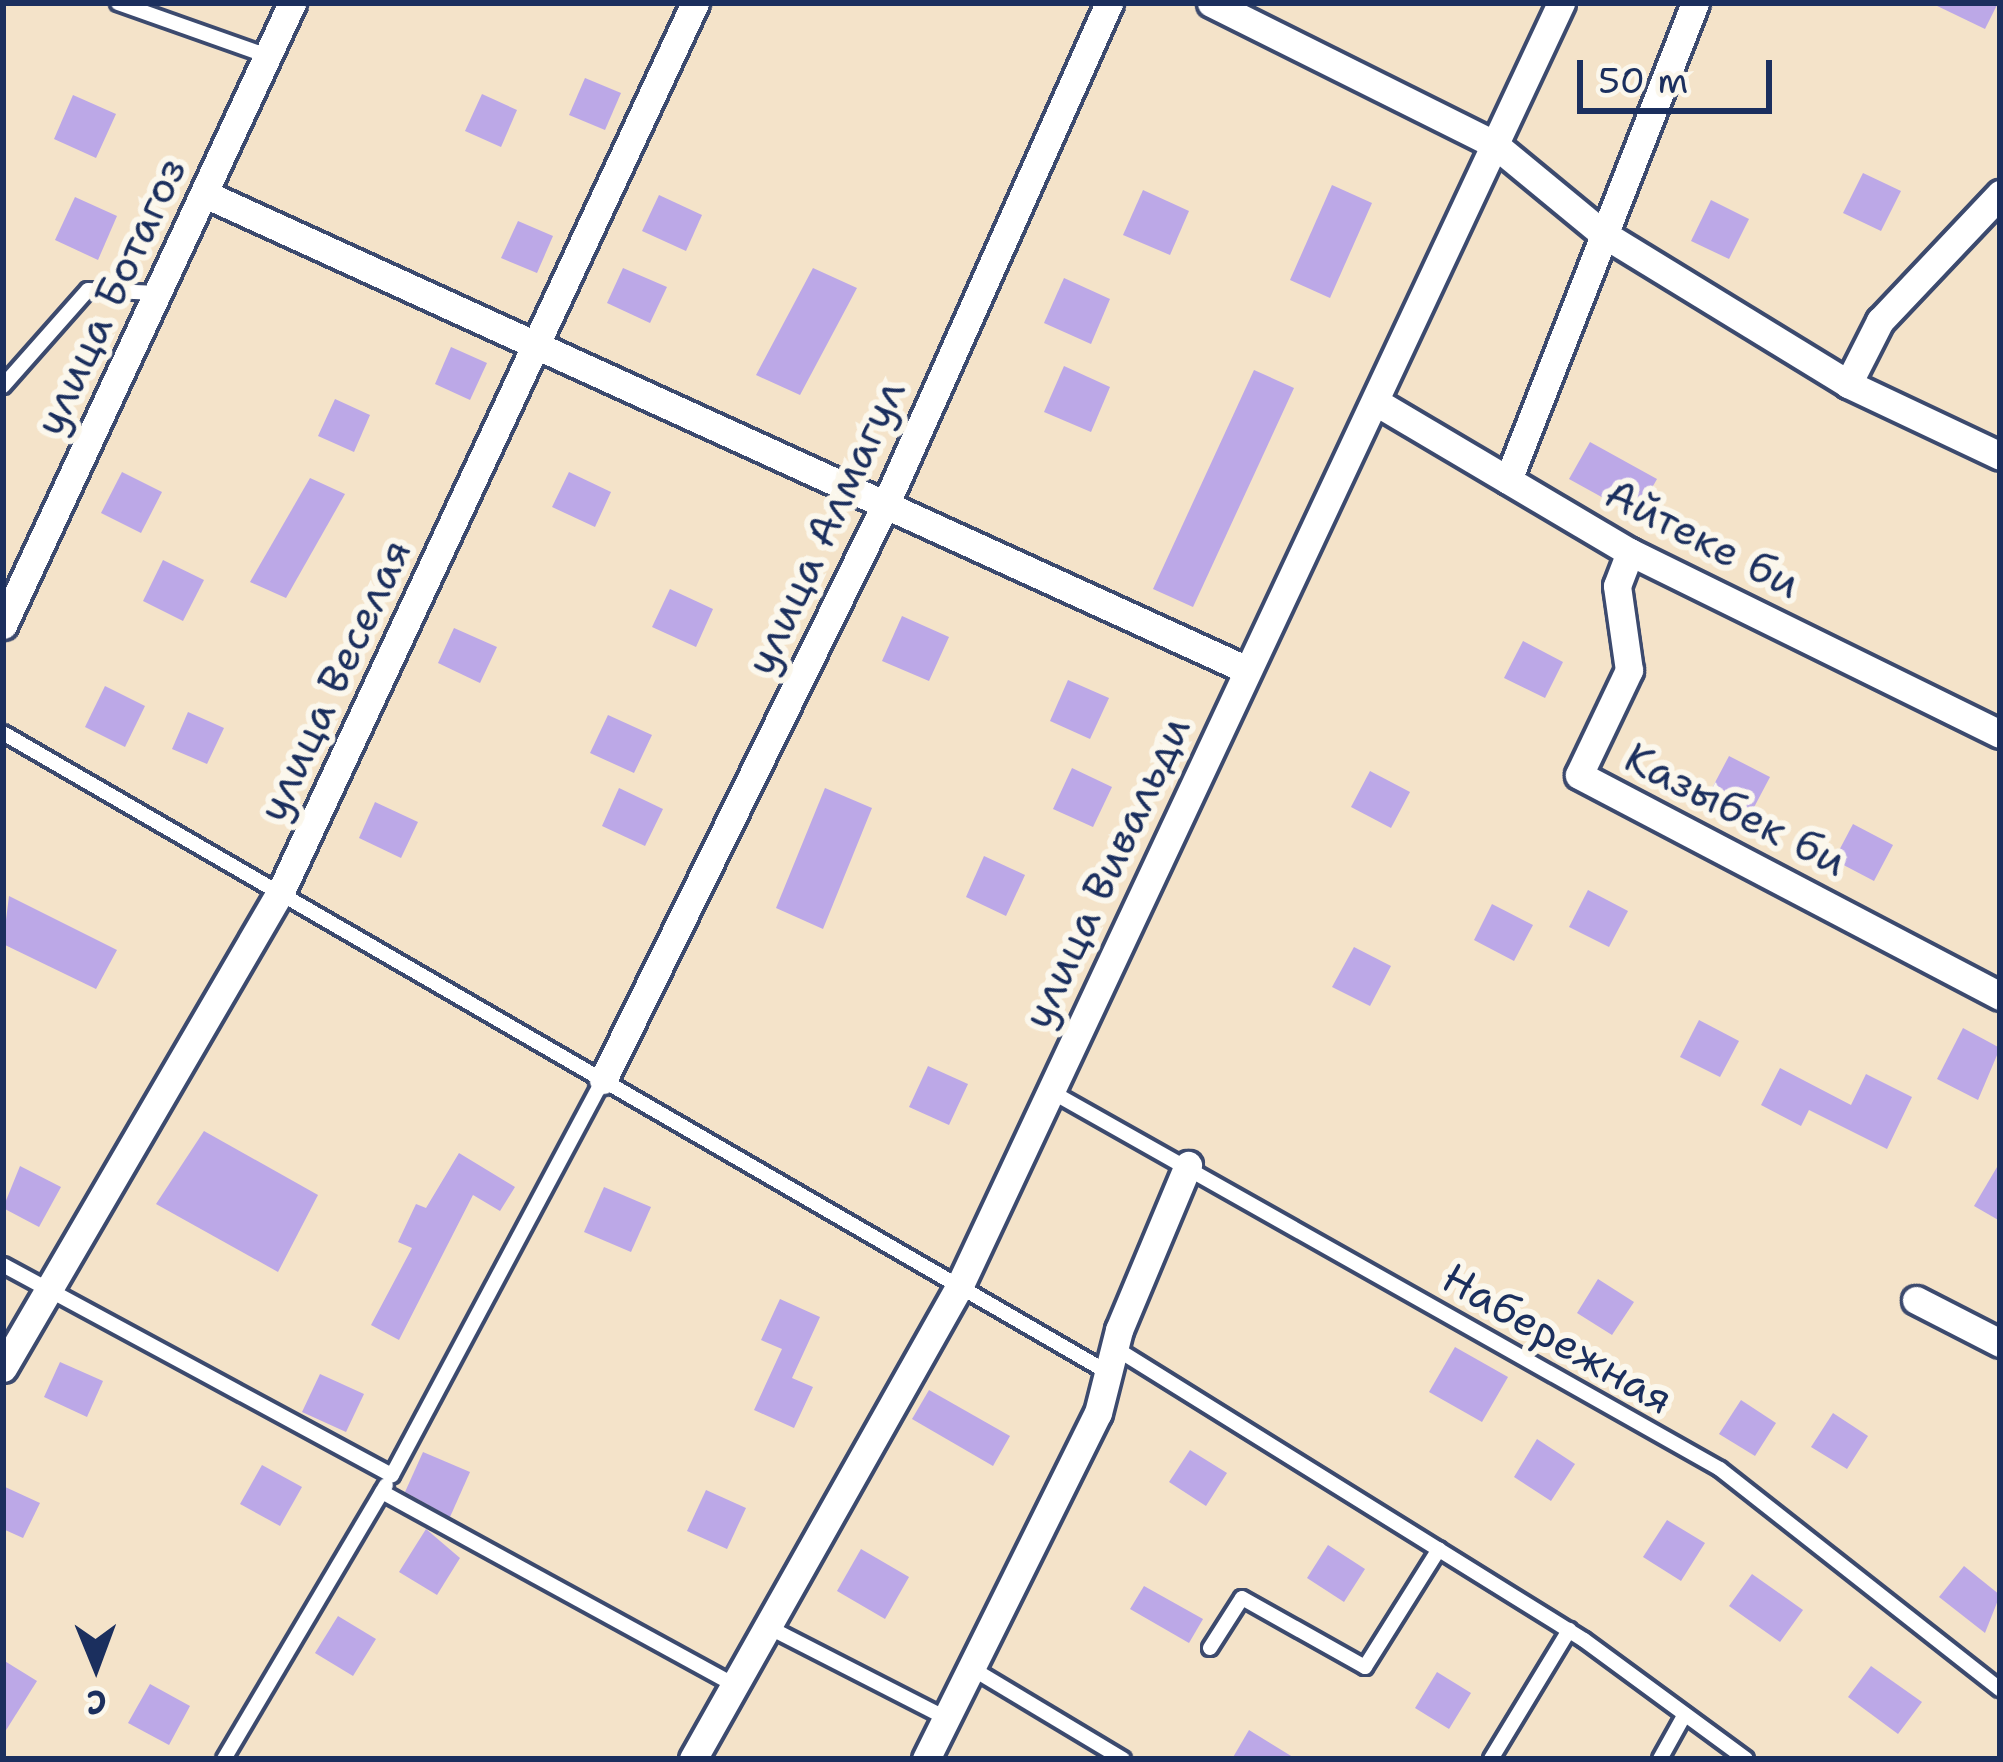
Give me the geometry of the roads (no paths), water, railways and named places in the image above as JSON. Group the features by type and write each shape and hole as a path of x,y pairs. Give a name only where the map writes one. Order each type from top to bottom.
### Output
{"street":[{"name":"улица Ботагоз","path":"3,625 292,3"},
{"name":"улица Веселая","path":"3,1368 282,889 695,3"},
{"name":"улица Алмагул","path":"603,1080 886,501 1109,3"},
{"path":"1211,3 1494,144 1602,233 1848,384 2000,456"},
{"name":"улица Вивальди","path":"693,1759 958,1287 1561,3"},
{"path":"1508,480 1695,3"},
{"path":"205,194 886,501 1244,670"},
{"path":"1848,384 1880,321 2000,194"},
{"name":"Айтеке би","path":"1376,402 1630,552 2000,734"},
{"name":"Казыбек би","path":"1630,552 1618,586 1629,670 1579,775 2000,996"},
{"path":"926,1759 973,1669 1112,1360 1188,1165"},
{"path":"1916,1300 2000,1343"}],"lane":[{"path":"118,3 268,56"},
{"path":"3,386 88,290 158,293"},
{"path":"3,733 282,889 958,1287 1112,1360 1439,1549 1569,1630 1746,1759"},
{"path":"224,1759 392,1475 603,1080"},
{"name":"Набережная","path":"1052,1092 1720,1469 2000,1689"},
{"path":"3,1265 392,1475"},
{"path":"382,1492 736,1686"},
{"path":"1210,1648 1242,1598 1365,1667 1439,1549"},
{"path":"770,1628 946,1718"},
{"path":"1491,1759 1569,1630"},
{"path":"973,1669 1123,1759"},
{"path":"1660,1759 1684,1714"}]}
